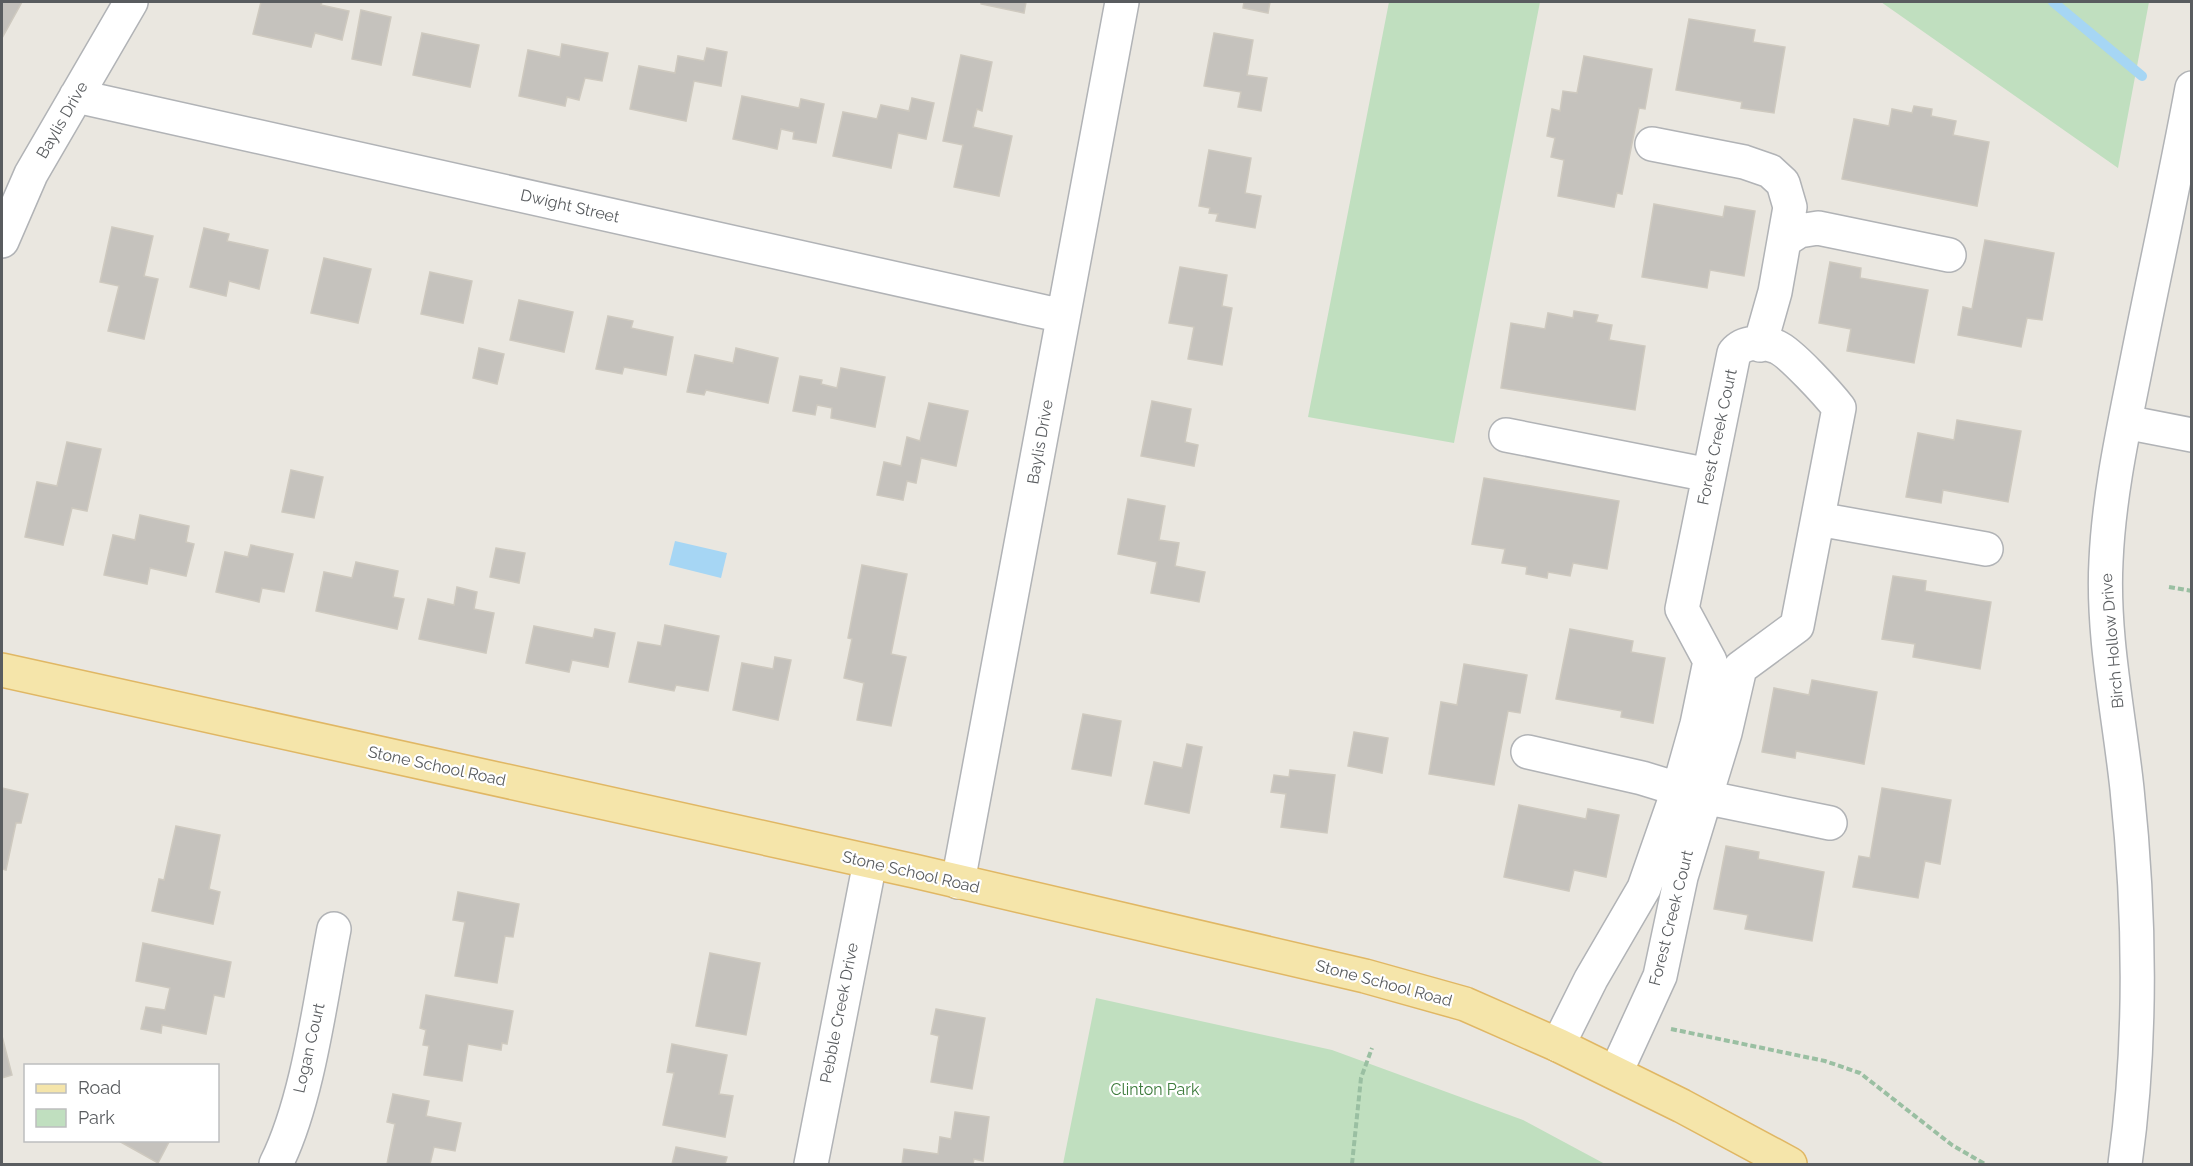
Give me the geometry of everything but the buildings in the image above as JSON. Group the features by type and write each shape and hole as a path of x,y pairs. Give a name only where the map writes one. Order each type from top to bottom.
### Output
{"main road":[{"name":"Stone School Road","path":"2,670 870,862 1365,976 1465,1004 1558,1045 1616,1072 1790,1164"}],"street":[{"name":"Baylis Drive","path":"2,241 32,174 131,2"},
{"name":"Baylis Drive","path":"958,882 1122,2"},
{"name":"Birch Hollow Drive","path":"2125,1164 2137,1021 2137,909 2127,792 2108,636 2106,563 2112,497 2125,422 2192,88"},
{"name":"Dwight Street","path":"76,96 1064,316"},
{"path":"1652,144 1744,162 1770,171 1784,183 1790,207 1785,240 1760,345 1779,348 1828,393 1839,408 1797,626 1725,665"},
{"path":"1785,240 1798,231 1818,228 1950,255"},
{"name":"Forest Creek Court","path":"1616,1072 1660,976 1681,877 1692,793 1697,724 1725,665 1682,609 1734,353 1741,344 1760,345"},
{"path":"2125,422 2192,435"},
{"path":"1506,435 1709,475"},
{"path":"1818,519 1986,549"},
{"path":"1528,752 1692,793 1830,823"},
{"name":"Forest Creek Court","path":"1558,1045 1591,979 1644,888 1692,793"},
{"name":"Pebble Creek Drive","path":"811,1164 870,862"},
{"name":"Logan Court","path":"276,1164 285,1147 307,1066 334,929"}],"path":[{"path":"2169,587 2192,591"},
{"path":"2192,748 2192,770"},
{"path":"1659,1026 1825,1061 1860,1073 1952,1145 1985,1164"},
{"path":"1352,1164 1361,1078 1372,1048"}],"green space":[{"path":"1389,2 1540,2 1454,443 1308,417"},
{"path":"1881,2 2149,2 2118,168"},
{"name":"Clinton Park","path":"1096,998 1332,1050 1523,1120 1605,1164 1063,1164"}],"water":[{"path":"675,541 727,553 721,578 669,565"}],"waterway":[{"path":"2053,2 2142,76"}]}
